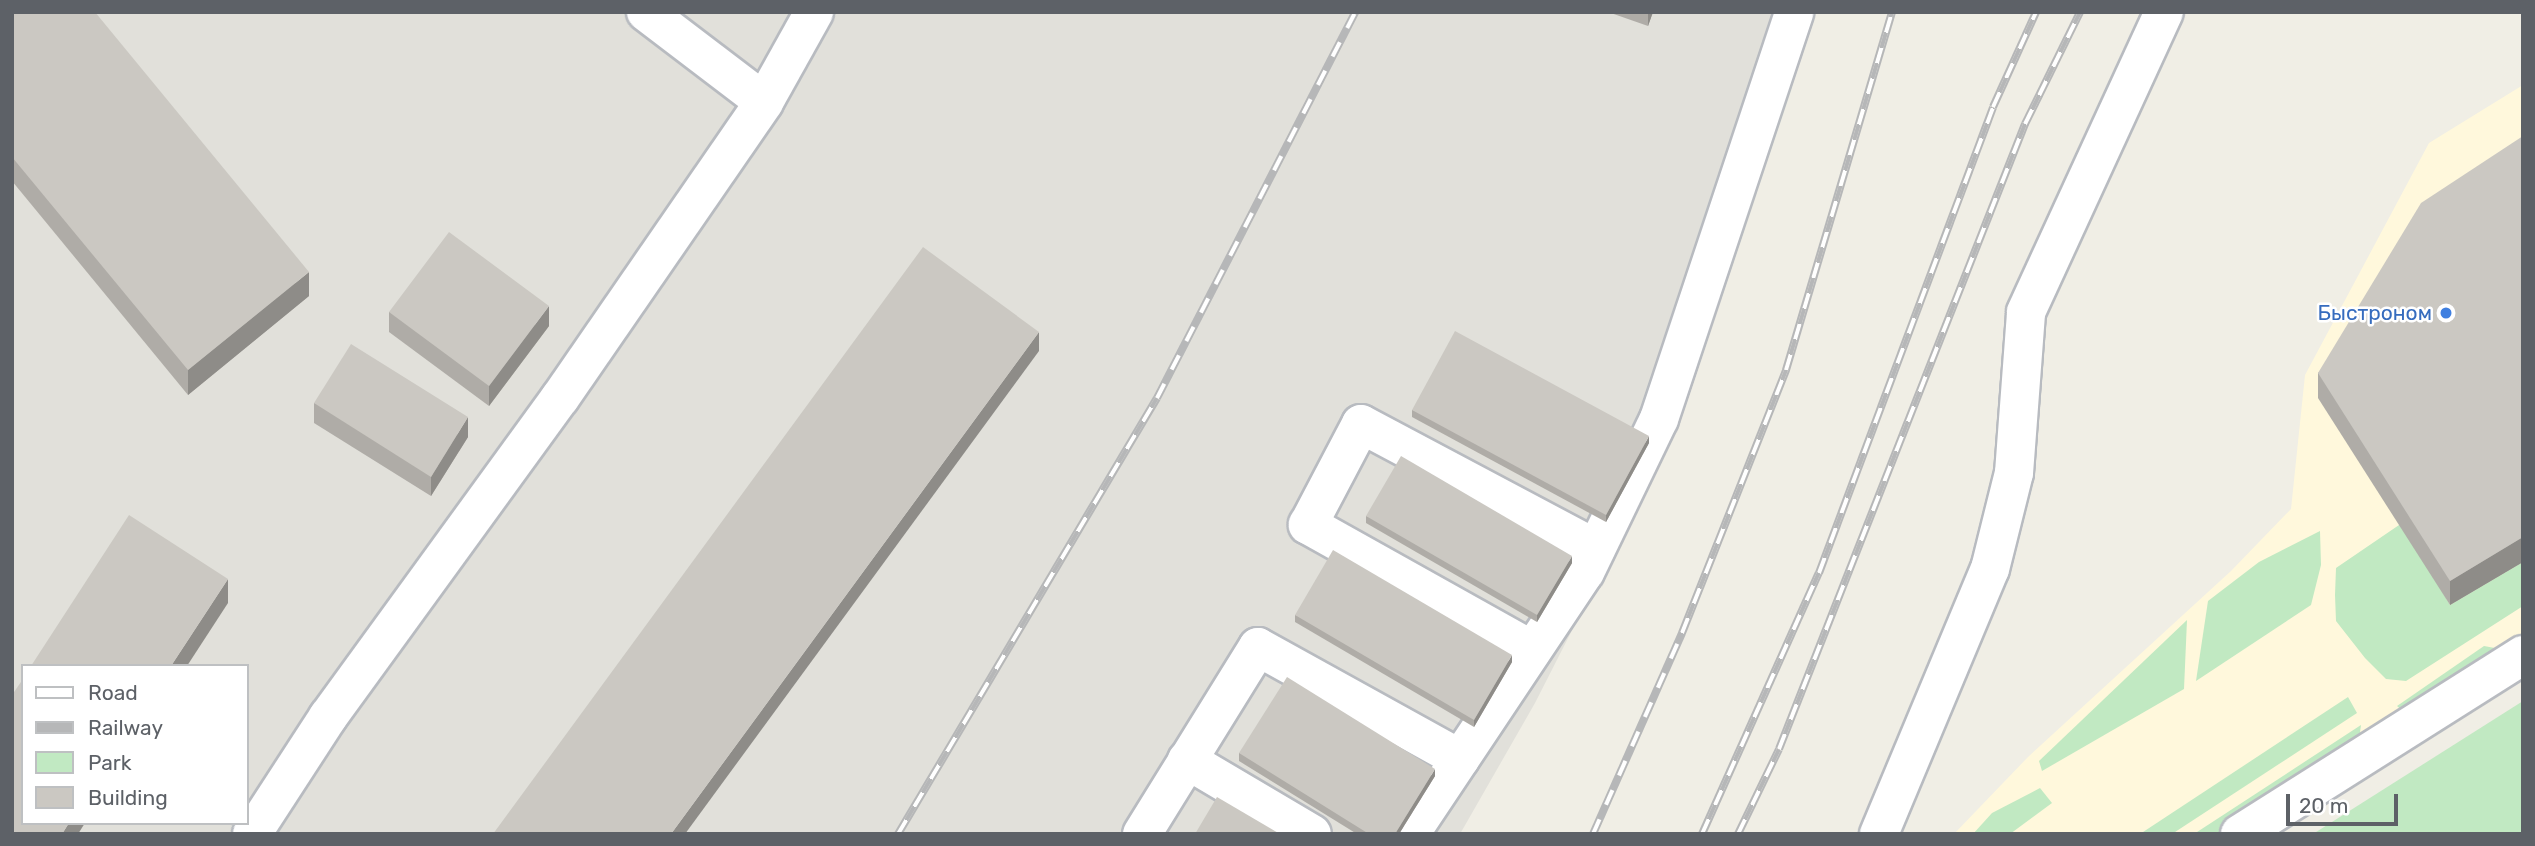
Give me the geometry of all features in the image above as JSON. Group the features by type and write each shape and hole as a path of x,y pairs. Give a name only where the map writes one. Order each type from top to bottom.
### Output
{"street":[{"path":"646,12 764,102"},
{"path":"252,834 328,717 560,398 764,102 814,12"},
{"path":"1410,834 1597,549 1659,419 1794,12"},
{"path":"1879,834 1990,569 2014,473 2026,312 2164,12"},
{"path":"1532,650 1308,525 1361,424 1597,549"},
{"path":"1142,834 1258,646 1460,759"},
{"path":"2240,834 2523,655"},
{"path":"1187,760 1312,834"}],"shaded area":[{"path":"12,12 1814,12 1643,491 1535,703 1460,834 12,834"},
{"name":"Быстроном","path":"2523,85 2523,653 2240,834 1954,834 2028,757 2231,571 2291,509 2305,375 2429,143"}],"green space":[{"path":"2402,523 2450,605 2523,562 2523,606 2406,681 2386,679 2365,658 2336,621 2335,595 2336,568"},
{"path":"2320,531 2321,565 2311,605 2196,681 2208,601 2259,562"},
{"path":"2187,620 2184,689 2042,771 2039,761"},
{"path":"2484,646 2511,651 2404,712 2397,706"},
{"path":"2348,697 2357,713 2172,834 2140,834"},
{"path":"2523,701 2523,834 2313,834"},
{"path":"2361,725 2359,740 2227,834 2194,834"},
{"path":"2040,788 2052,803 2010,834 1973,834 1992,813"}],"building":[{"path":"12,12 95,12 309,272 188,370 12,157"},
{"name":"Быстроном","path":"2523,136 2523,537 2450,581 2318,373 2421,203"},
{"path":"449,232 549,306 489,386 389,312"},
{"path":"923,247 1039,332 671,834 493,834"},
{"path":"1455,331 1649,436 1606,515 1412,410"},
{"path":"351,344 468,417 431,477 314,403"},
{"path":"1401,456 1572,556 1537,615 1366,516"},
{"path":"129,515 228,579 172,664 32,664"},
{"path":"1333,550 1512,655 1474,720 1295,615"},
{"path":"1287,677 1435,769 1395,834 1369,834 1239,753"},
{"path":"21,682 21,825 68,825 62,834 12,834 12,695"},
{"path":"1217,797 1280,834 1195,834"}],"railway":[{"path":"898,834 1157,398 1355,12"},
{"path":"1593,834 1682,633 1786,370 1892,12"},
{"path":"1702,834 1819,573 1993,107 2036,12"},
{"path":"1738,834 1779,749 2025,124 2080,12"}],"place":[{"name":"Быстроном","path":"2446,313"}]}
